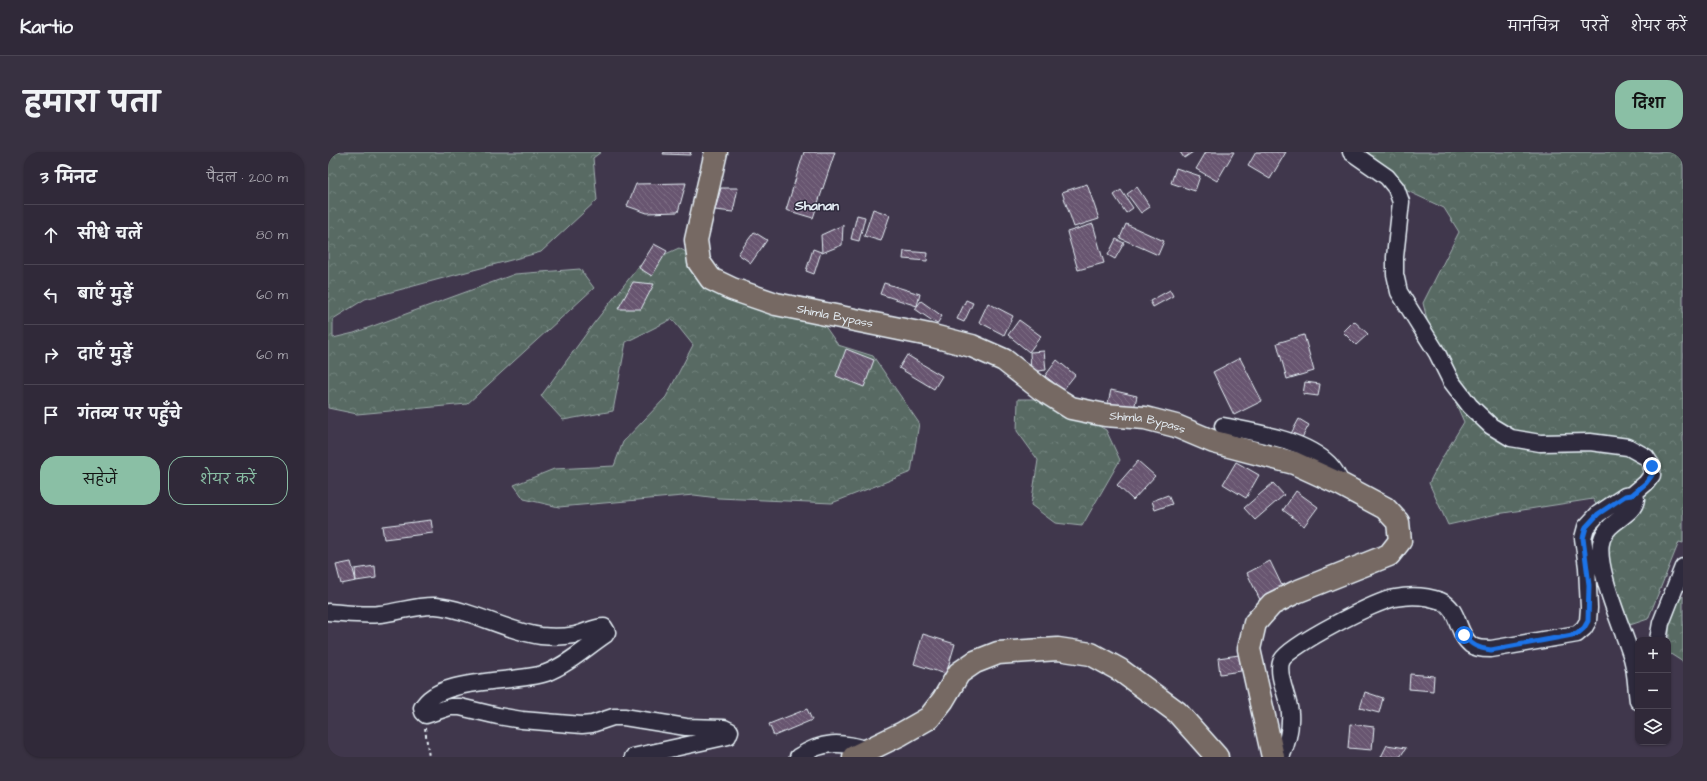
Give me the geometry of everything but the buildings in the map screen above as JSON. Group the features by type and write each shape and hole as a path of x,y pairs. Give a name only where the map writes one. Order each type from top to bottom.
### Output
{"highway":[{"name":"Shimla Bypass","path":"716,152 696,240 699,262 711,279 732,290 776,304 929,335 972,346 1004,360 1041,389 1071,408 1105,415 1145,418 1176,426 1214,442 1294,463 1342,485 1384,508 1398,522 1400,541 1389,555 1296,592 1272,604 1255,623 1250,649 1273,757"},
{"path":"861,754 929,718 943,700 959,673 975,662 998,653 1058,649 1091,654 1120,670 1177,712 1217,757"}],"street":[{"path":"1281,757 1289,734 1290,713 1279,668 1282,660 1289,652 1307,639 1377,604 1394,598 1411,596 1431,598 1441,601 1449,606 1471,645 1491,650 1577,634 1584,628 1588,621 1589,608 1587,567 1583,538 1586,527 1598,514 1625,496 1632,495 1646,483 1652,475 1652,466 1646,457 1628,447 1590,442 1540,443 1511,438 1491,426 1470,406 1451,381 1437,353 1399,292 1395,274 1395,257 1401,202 1396,188 1387,177 1351,152"},
{"path":"1223,426 1275,437 1296,445 1316,455 1329,464 1342,485"},
{"path":"1632,495 1636,499 1634,508 1610,525 1602,539 1599,556 1604,577 1632,661 1635,681"},
{"path":"1659,637 1661,623 1683,567"},
{"path":"328,612 377,615 417,607 436,606 470,614 518,631 542,636 558,637 575,635 599,627 604,627 606,629 605,635 562,665 546,673 530,678 460,686 439,693 424,702 422,708 426,715 450,707 460,707 522,720 582,725 592,724 613,717 624,717 659,724 686,727 724,728 730,731 728,736 633,757"},
{"path":"798,757 821,746 837,743 853,745 861,754"}],"path":[{"path":"426,715 425,731 429,757"}],"green space":[{"path":"333,152 601,152 593,158 597,200 541,252 365,299 333,319 333,338 354,333 515,274 580,269 594,288 467,404 357,414 328,408 328,154"},
{"path":"1353,152 1683,152 1683,543 1679,542 1648,619 1627,626 1615,599 1603,540 1607,524 1593,499 1497,514 1448,525 1429,483 1464,422 1437,361 1423,303 1459,232 1444,208 1388,182"},
{"path":"679,248 766,298 820,319 838,345 873,356 919,423 911,472 832,503 718,498 694,495 559,507 524,499 514,485 554,469 614,466 623,442 666,397 693,345 672,319 626,342 613,411 563,420 541,396 594,323 639,266"},
{"path":"1018,399 1050,399 1106,430 1120,460 1082,526 1055,523 1031,505 1038,460 1017,431"},
{"path":"1683,596 1683,662 1671,654 1669,612"}],"district":[{"name":"Shanan","path":"817,205"}],"route":[{"path":"1464,635 1471,645 1491,650 1577,634 1584,628 1588,621 1589,608 1589,585 1583,538 1586,527 1598,514 1625,496 1632,495 1646,483 1652,475 1652,466"}]}
